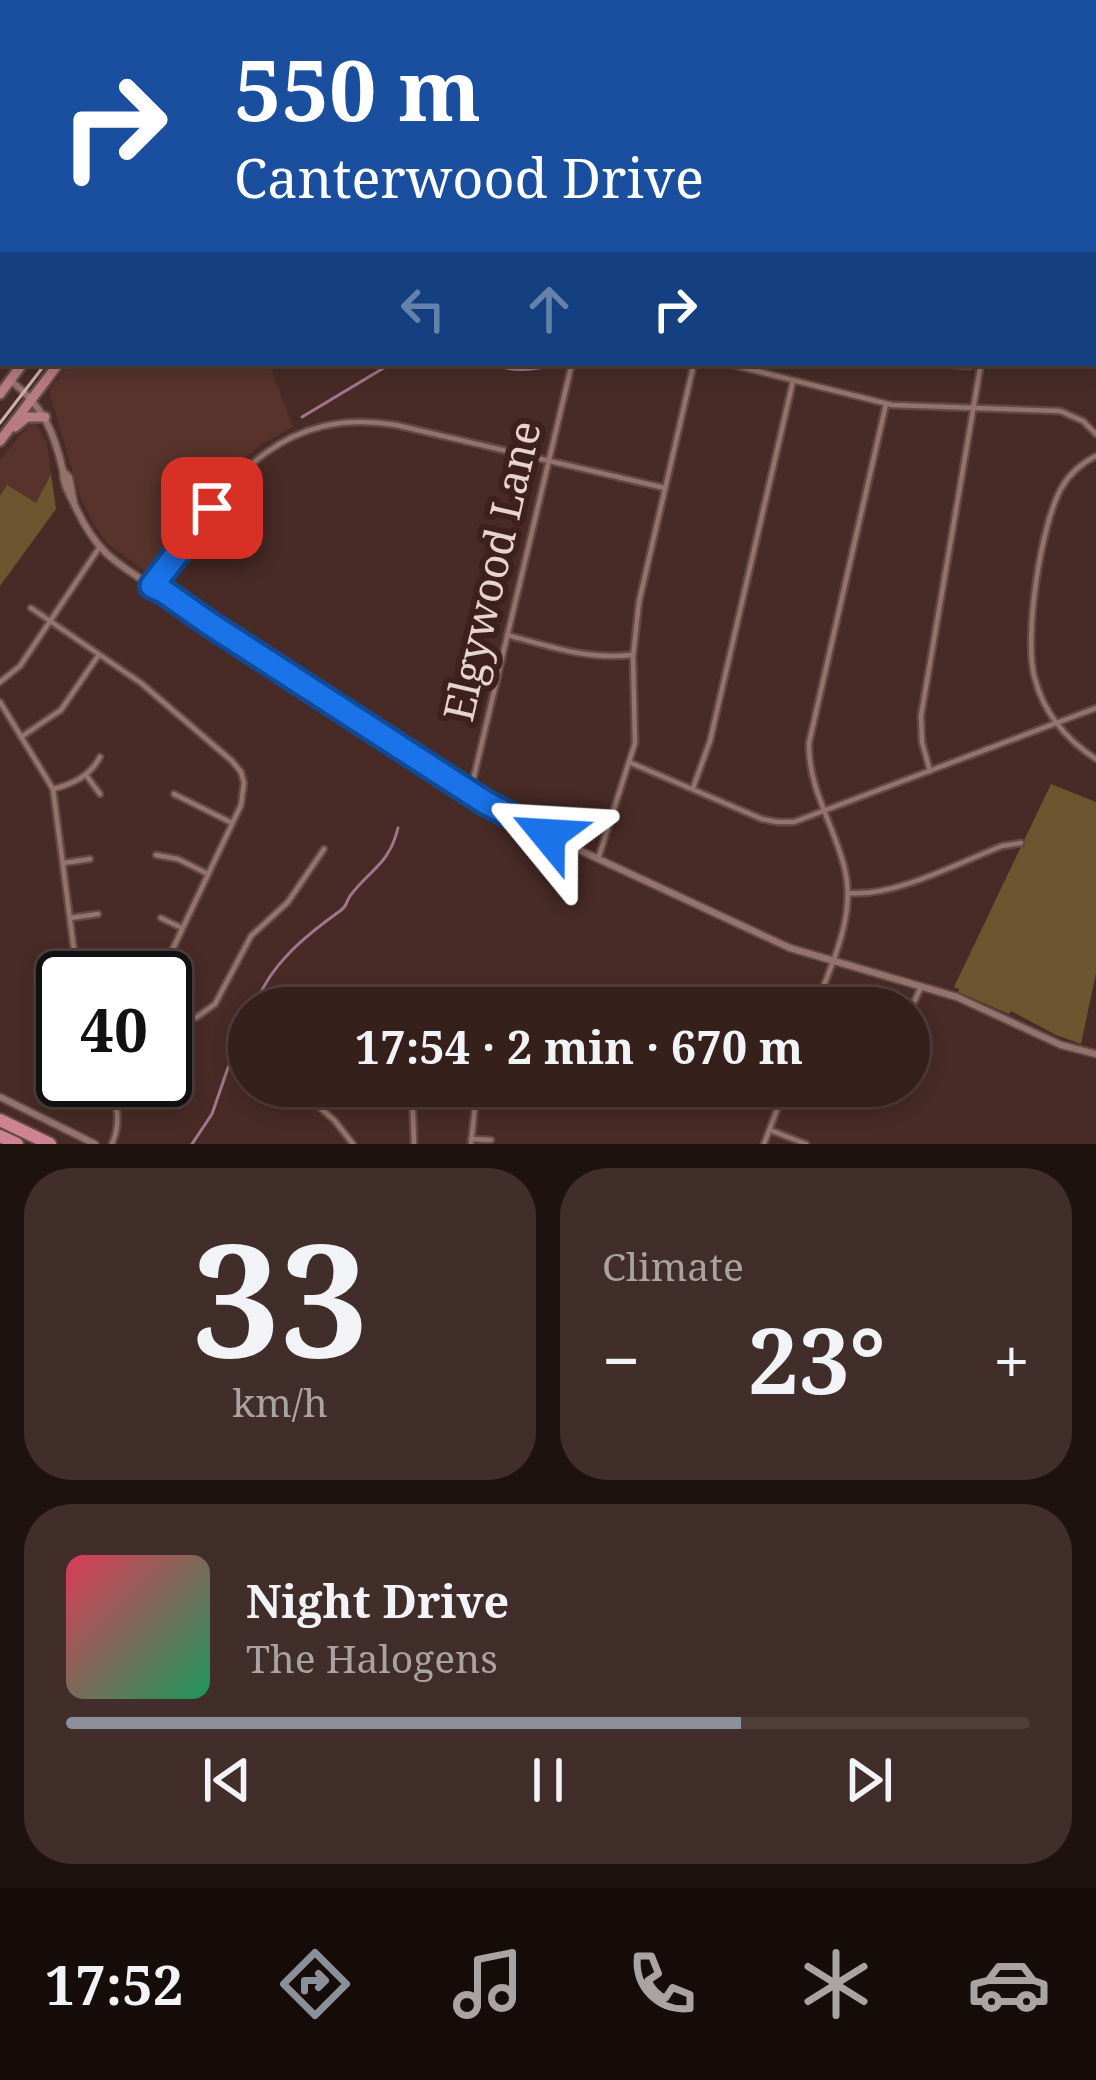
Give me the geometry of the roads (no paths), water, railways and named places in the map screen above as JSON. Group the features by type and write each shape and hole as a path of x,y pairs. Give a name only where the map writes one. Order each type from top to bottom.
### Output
{"highway":[{"path":"0,1120 50,1144"},
{"path":"0,1136 17,1144"}],"main road":[{"path":"0,394 21,366"},
{"path":"3,437 57,366"},
{"path":"3,437 27,417 45,417"}],"street":[{"name":"Elgywood Lane","path":"470,793 571,366"},
{"path":"598,859 636,734 633,654 641,590 693,366"},
{"path":"736,366 886,404 1060,411 1083,421 1096,434"},
{"path":"930,772 921,716 981,366"},
{"path":"10,380 45,417 82,525 99,548 152,586 519,822 756,933 832,962 920,987"},
{"path":"693,790 710,741 794,380"},
{"path":"823,987 848,892 844,867 811,773 812,728 886,404"},
{"path":"152,586 243,470 282,442 315,428 384,423 665,488"},
{"path":"1096,455 1067,478 1054,504 1032,610 1031,663 1039,692 1056,723 1096,759"},
{"path":"0,682 16,671 99,548"},
{"path":"31,608 141,683 243,777 244,795 171,951"},
{"path":"507,635 595,657 633,654"},
{"path":"21,737 62,710 99,655"},
{"path":"0,702 52,789 74,951"},
{"path":"630,763 777,823 794,822 1096,707"},
{"path":"52,789 86,775 100,757"},
{"path":"86,775 100,794"},
{"path":"174,794 232,823"},
{"path":"848,892 879,893 1021,843"},
{"path":"192,1018 215,1004 251,936 288,902 325,849"},
{"path":"156,855 178,859 208,874"},
{"path":"64,863 90,859"},
{"path":"70,918 98,914"},
{"path":"161,918 182,928"},
{"path":"930,990 957,997 1061,1045 1096,1054"},
{"path":"0,1097 95,1144"},
{"path":"112,1144 116,1107"},
{"path":"320,1107 352,1144"},
{"path":"323,1110 326,1107"},
{"path":"413,1107 414,1144"},
{"path":"475,1107 471,1141 491,1140"},
{"path":"764,1144 778,1107"},
{"path":"770,1130 806,1144"}],"waterway":[{"path":"302,417 387,366"},
{"path":"500,366 524,370 548,366"},
{"path":"934,366 971,368"},
{"path":"264,987 301,941 344,907 384,859 398,828"},
{"path":"192,1144 212,1114 228,1068"}],"tram line":[{"path":"0,423 44,366"}]}
